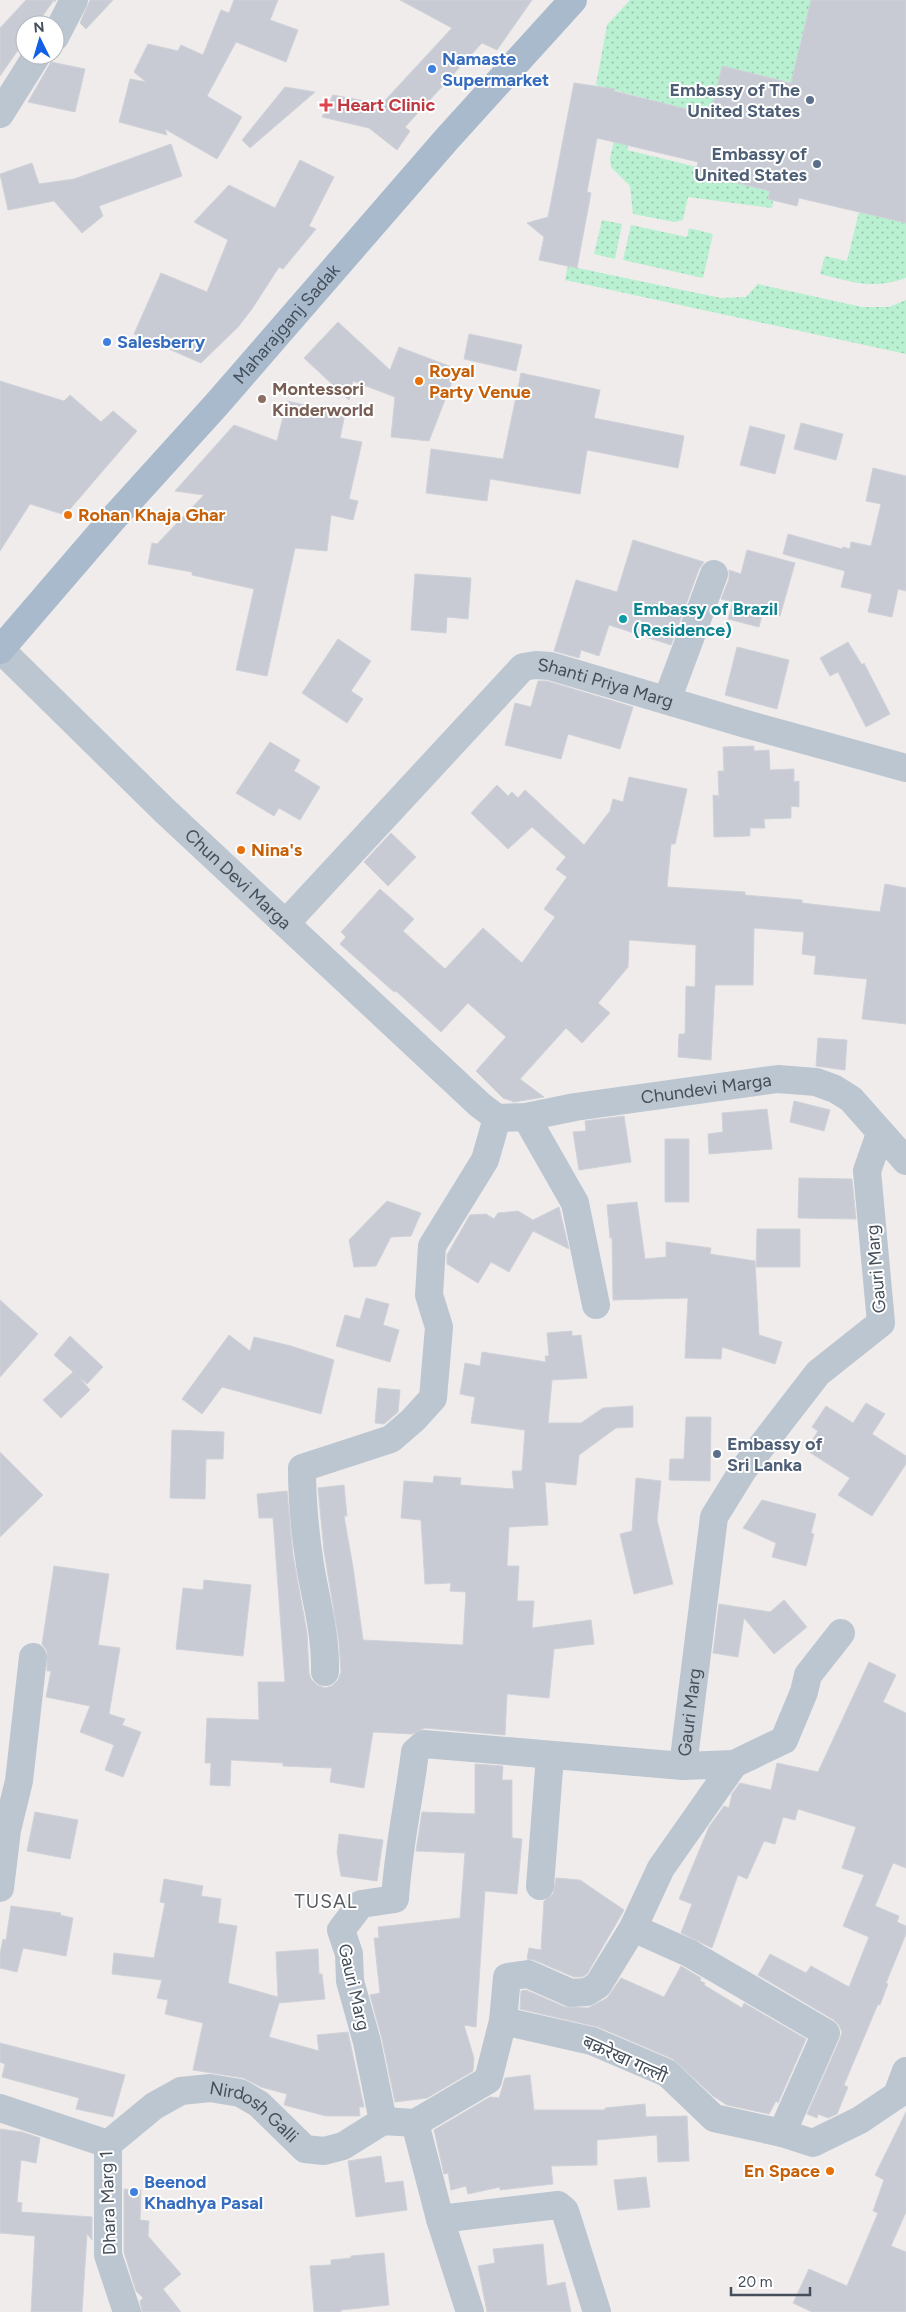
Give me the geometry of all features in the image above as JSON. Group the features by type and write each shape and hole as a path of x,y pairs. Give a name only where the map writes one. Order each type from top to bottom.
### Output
{"main road":[{"name":"Maharajganj Sadak","path":"0,649 217,404 446,140 573,0"}],"street":[{"path":"65,18 74,0"},
{"path":"0,114 31,65"},
{"path":"667,700 714,574"},
{"name":"Chun Devi Marga","path":"0,649 165,812 488,1112"},
{"name":"Shanti Priya Marg","path":"286,923 523,667 536,665 550,666 906,768"},
{"name":"Chundevi Marga","path":"488,1112 526,1117 575,1107 778,1079 816,1082 851,1099 880,1134 906,1161"},
{"path":"324,1672 324,1633 310,1566 302,1502 302,1468 391,1439 413,1420 433,1398 439,1327 429,1295 432,1246 486,1160 488,1112"},
{"path":"526,1117 575,1203 596,1305"},
{"name":"Gauri Marg","path":"383,2121 367,2042 350,1981 348,1954 340,1930 361,1904 395,1899 397,1869 415,1752 424,1744 683,1766 714,1517 744,1470 818,1373 881,1323 867,1171 880,1134"},
{"path":"683,1766 734,1764 784,1740 804,1692 808,1675 841,1633"},
{"path":"0,1888 7,1830 10,1779 33,1657"},
{"path":"540,1886 550,1756"},
{"path":"383,2121 414,2123 488,2080 503,2021 507,1977 528,1974 571,1993 587,1992 598,1985 633,1928 661,1868 734,1764"},
{"path":"633,1928 689,1953 826,2033 782,2133"},
{"name":"बक्ररेखा गल्ली","path":"503,2021 592,2041 668,2073 714,2118 782,2133 813,2143 853,2124 897,2095 906,2070"},
{"name":"Nirdosh Galli","path":"108,2144 154,2106 181,2091 210,2088 240,2093 259,2104 305,2149 324,2151 343,2146 383,2121"},
{"name":"Dhara Marg 1","path":"0,2108 108,2144 108,2255 127,2312"},
{"path":"414,2123 440,2219 470,2312"},
{"path":"440,2219 558,2205 565,2211 597,2312"}],"green space":[{"path":"630,0 811,0 799,48 798,84 722,66 710,116 596,85 607,25"},
{"path":"618,121 632,124 627,150 697,167 696,173 770,191 768,199 773,200 772,208 688,197 683,220 675,222 633,214 630,186 611,167 610,159"},
{"path":"859,212 906,223 906,278 883,284 863,284 820,274 825,256 847,261"},
{"path":"602,220 622,224 615,259 594,254"},
{"path":"631,225 687,237 689,228 713,234 703,278 623,260"},
{"path":"568,266 721,298 746,297 758,284 862,307 889,307 906,300 906,354 565,280"}],"building":[{"path":"26,0 54,0 43,15 15,15 15,54 0,76 0,28"},
{"path":"90,0 113,0 86,29 80,23"},
{"path":"234,0 278,0 270,20 298,30 286,62 236,42 207,96 242,117 217,159 165,129 167,135 119,122 130,79 146,82 134,72 148,44 178,51 181,45 203,55 221,10 229,13"},
{"path":"400,0 532,0 497,50 482,43 405,127 410,131 397,150 369,128 322,117 333,95 365,101 377,109 452,28"},
{"name":"Embassy of The United States","path":"811,0 906,0 906,223 799,198 797,206 768,199 770,191 696,173 698,162 597,138 587,192 591,193 577,268 539,260 544,237 527,223 548,217 574,83 615,89 614,91 710,115 722,66 791,83"},
{"path":"49,65 65,65 85,69 75,112 28,102"},
{"path":"285,87 315,92 250,148 242,140"},
{"path":"171,144 182,176 99,206 103,216 82,233 54,201 8,210 0,174 32,163 39,184 74,179"},
{"path":"300,160 334,177 309,226 316,229 283,269 279,267 238,327 201,363 134,334 161,273 207,292 228,240 194,222 229,185 275,208"},
{"path":"338,322 390,370 399,347 457,369 429,441 391,437 395,397 353,381 349,400 304,358"},
{"path":"469,334 522,345 516,371 464,359"},
{"path":"521,373 600,390 594,418 684,436 678,468 587,450 580,494 490,479 487,501 426,493 431,449 503,459"},
{"path":"0,381 64,401 70,395 101,422 113,411 137,431 65,515 30,504 0,551"},
{"path":"287,401 345,414 340,438 362,442 349,499 358,501 353,520 331,515 327,551 295,548 267,676 236,670 254,589 192,575 192,572 148,564 152,543 157,544 204,495 175,491 234,425 277,441"},
{"path":"801,423 843,434 836,460 794,449"},
{"path":"750,426 785,435 775,474 740,465"},
{"path":"873,468 906,476 906,591 898,589 892,617 868,612 872,594 841,587 845,571 783,554 788,534 842,549 843,547 850,549 851,542 871,546 881,504 866,501"},
{"path":"633,540 704,562 699,569 671,645 609,625 599,656 581,650 579,658 554,651 576,580 617,592"},
{"path":"747,550 795,563 780,616 763,611 759,627 728,619 733,602 721,599 729,579 729,570 741,574"},
{"path":"415,574 471,578 468,619 447,617 446,633 411,630"},
{"path":"338,639 371,661 351,691 363,699 347,723 302,693"},
{"path":"848,642 862,665 864,663 890,714 866,727 838,672 830,676 820,658"},
{"path":"737,647 789,660 777,709 725,695"},
{"path":"538,681 547,681 633,707 620,749 568,734 561,759 505,745 515,703 531,707"},
{"path":"270,742 300,760 294,771 320,787 300,820 279,808 274,816 236,793"},
{"path":"754,746 754,751 769,750 770,770 794,769 794,782 799,781 799,807 791,806 791,818 764,819 765,828 750,828 750,836 714,837 713,795 719,796 718,771 724,771 723,747"},
{"path":"629,777 687,789 675,844 671,844 667,887 745,892 745,895 802,900 802,903 880,912 885,884 906,888 906,1024 862,1019 867,979 814,974 816,956 802,954 804,932 754,928 753,985 715,985 711,1060 678,1057 679,1034 685,1034 686,986 695,987 696,945 629,940 628,967 598,1003 610,1013 582,1043 566,1028 520,1079 544,1097 514,1102 503,1098 476,1071 506,1037 468,1003 441,1032 340,944 346,937 341,932 380,889 414,919 403,931 445,969 483,928 522,963 555,917 544,909 567,877 556,869 566,857 532,827 508,849 471,813 497,785 508,796 512,792 518,798 525,790 584,845 610,811 613,799 623,802"},
{"path":"391,833 416,857 388,886 364,862"},
{"path":"818,1038 847,1040 845,1070 816,1066"},
{"path":"794,1101 830,1110 824,1131 790,1122"},
{"path":"767,1109 772,1149 709,1154 708,1134 723,1132 722,1113"},
{"path":"624,1116 631,1162 579,1170 573,1132 586,1131 585,1121"},
{"path":"665,1139 689,1139 689,1202 665,1202"},
{"path":"799,1178 852,1179 856,1219 798,1218"},
{"path":"387,1201 421,1213 411,1236 391,1237 376,1266 354,1267 349,1240"},
{"path":"637,1202 645,1259 666,1257 666,1242 711,1248 710,1254 755,1261 759,1335 782,1342 775,1364 722,1347 721,1359 685,1358 688,1298 613,1300 612,1238 610,1238 607,1205"},
{"path":"559,1207 569,1249 533,1231 509,1272 491,1262 478,1283 447,1264 447,1255 470,1215 486,1214 494,1219 498,1213 518,1211 533,1220"},
{"path":"757,1229 800,1229 800,1267 756,1267"},
{"path":"366,1298 389,1304 383,1325 399,1330 390,1362 336,1346 345,1315 360,1319"},
{"path":"0,1300 38,1334 0,1377"},
{"path":"572,1331 572,1336 581,1335 587,1378 552,1380 548,1423 581,1423 603,1408 633,1406 633,1427 616,1428 579,1455 576,1485 545,1482 548,1525 509,1527 507,1566 519,1566 517,1601 534,1601 532,1628 591,1620 594,1644 554,1649 549,1698 507,1694 505,1735 425,1728 412,1734 373,1732 364,1788 330,1782 332,1768 283,1766 283,1763 231,1760 230,1786 210,1785 211,1763 205,1763 207,1718 259,1720 258,1682 285,1682 273,1518 259,1518 257,1494 287,1491 293,1555 307,1633 309,1673 311,1679 317,1685 325,1688 332,1686 338,1680 341,1672 339,1642 324,1551 318,1488 344,1485 347,1516 344,1516 363,1640 463,1645 466,1592 450,1591 451,1583 425,1584 421,1520 401,1518 404,1481 433,1483 434,1476 461,1478 460,1485 514,1489 512,1471 522,1471 525,1430 471,1423 475,1397 460,1394 465,1363 480,1366 482,1352 546,1362 545,1356 549,1356 547,1333"},
{"path":"229,1335 250,1351 254,1337 291,1346 334,1360 321,1414 222,1387 202,1414 182,1399"},
{"path":"70,1336 103,1367 87,1384 79,1377 90,1390 61,1418 43,1400 73,1372 54,1355"},
{"path":"378,1388 400,1390 398,1412 384,1424 375,1423"},
{"path":"866,1403 885,1414 872,1434 906,1456 906,1464 872,1516 838,1495 850,1478 806,1450 818,1431 812,1427 826,1406 853,1423"},
{"path":"686,1417 711,1417 710,1481 669,1480 670,1459 684,1459"},
{"path":"172,1430 224,1432 223,1459 206,1459 205,1499 170,1498"},
{"path":"0,1452 43,1495 0,1537"},
{"path":"636,1478 661,1481 657,1520 673,1584 634,1594 620,1534 632,1531"},
{"path":"762,1500 816,1514 811,1533 814,1534 806,1566 772,1557 776,1543 743,1528"},
{"path":"54,1566 109,1574 98,1645 120,1648 109,1714 125,1719 122,1725 141,1732 123,1777 105,1770 114,1745 80,1732 90,1706 46,1697 51,1671 47,1671 47,1651 42,1644"},
{"path":"204,1580 251,1585 243,1656 176,1649 183,1588 203,1590"},
{"path":"784,1600 807,1627 774,1654 744,1618 738,1657 713,1653 719,1604 770,1612"},
{"path":"869,1662 896,1675 883,1702 906,1713 906,1868 893,1863 875,1906 899,1916 897,1922 906,1926 906,1934 886,1983 888,1984 880,2005 878,2004 844,2085 848,2087 837,2114 828,2118 818,2114 817,2118 807,2114 842,2032 834,2020 758,1975 770,1954 806,1973 811,1966 849,1987 869,1937 843,1926 864,1875 842,1868 856,1827 798,1809 795,1820 783,1817 775,1844 764,1841 747,1879 738,1875 712,1948 681,1933 692,1904 679,1899 709,1827 724,1806 729,1808 732,1794 740,1783 771,1790 777,1763 818,1772"},
{"path":"475,1764 503,1766 502,1780 512,1780 512,1838 522,1839 517,1894 485,1891 476,2027 464,2025 474,2058 473,2071 427,2098 395,2102 382,2039 370,1995 380,1993 374,1938 379,1938 378,1927 460,1918 465,1853 416,1851 422,1812 475,1814"},
{"path":"35,1812 78,1820 70,1859 27,1851"},
{"path":"339,1834 383,1840 377,1881 341,1876 337,1853"},
{"path":"556,1878 580,1880 624,1910 587,1974 582,1977 574,1977 534,1960 527,1959 529,1948 541,1950 544,1901 553,1894"},
{"path":"164,1879 203,1886 201,1896 221,1899 218,1923 237,1926 228,1983 278,1997 276,1952 318,1949 319,1974 322,1974 325,1999 279,2003 269,2037 319,2051 317,2035 348,2032 364,2107 359,2107 360,2116 326,2116 284,2105 287,2094 261,2087 243,2078 193,2070 203,2023 165,2014 168,2000 157,1998 162,1980 112,1974 114,1953 154,1958 165,1903 160,1902"},
{"path":"11,1906 61,1913 60,1915 73,1918 66,1956 23,1948 17,1972 0,1968 0,1954 3,1939 6,1940"},
{"path":"681,1966 701,1978 700,1981 705,1983 704,1985 742,2008 744,2003 806,2039 778,2103 776,2101 769,2114 727,2105 713,2096 673,2059 598,2027 520,2009 521,1991 526,1990 565,2007 588,2008 607,1998 621,1978 664,1997"},
{"path":"0,2043 125,2075 113,2117 76,2109 79,2098 2,2077 5,2064 0,2062"},
{"path":"530,2075 534,2110 605,2110 605,2108 645,2104 646,2117 687,2116 689,2161 658,2162 657,2135 597,2140 597,2165 551,2166 553,2184 500,2190 500,2187 468,2194 466,2186 451,2190 448,2173 444,2174 434,2130 490,2097 499,2098 505,2078"},
{"path":"906,2112 906,2212 891,2246 906,2252 906,2312 812,2312 793,2303 809,2269 847,2286 878,2213 873,2211 884,2180 875,2175"},
{"path":"0,2129 22,2132 40,2138 36,2163 21,2160 17,2202 22,2203 21,2212 92,2217 92,2240 87,2234 82,2312 31,2312 35,2236 0,2233"},
{"path":"381,2156 385,2183 403,2181 407,2210 356,2217 348,2161"},
{"path":"646,2177 650,2207 618,2210 614,2180"},
{"path":"124,2189 141,2190 140,2220 149,2221 148,2236 181,2274 163,2289 181,2312 142,2312 140,2301 143,2298 136,2291 124,2252"},
{"path":"543,2244 547,2286 565,2282 571,2312 487,2312 478,2266 495,2263 493,2249"},
{"path":"384,2253 389,2305 341,2310 341,2312 314,2312 310,2266 331,2265 331,2260 351,2258 351,2256"}],"place":[{"name":"Namaste Supermarket","path":"432,69"},
{"name":"Embassy of The United States","path":"810,100"},
{"name":"Heart Clinic","path":"326,105"},
{"name":"Embassy of United States","path":"817,164"},
{"name":"Salesberry","path":"107,342"},
{"name":"Royal Party Venue","path":"419,381"},
{"name":"Montessori Kinderworld","path":"262,399"},
{"name":"Rohan Khaja Ghar","path":"68,515"},
{"name":"Embassy of Brazil (Residence)","path":"623,619"},
{"name":"Nina's","path":"241,850"},
{"name":"Embassy of Sri Lanka","path":"717,1454"},
{"name":"En Space","path":"830,2171"},
{"name":"Beenod Khadhya Pasal","path":"134,2192"}],"district":[{"name":"TUSAL","path":"326,1901"}]}
